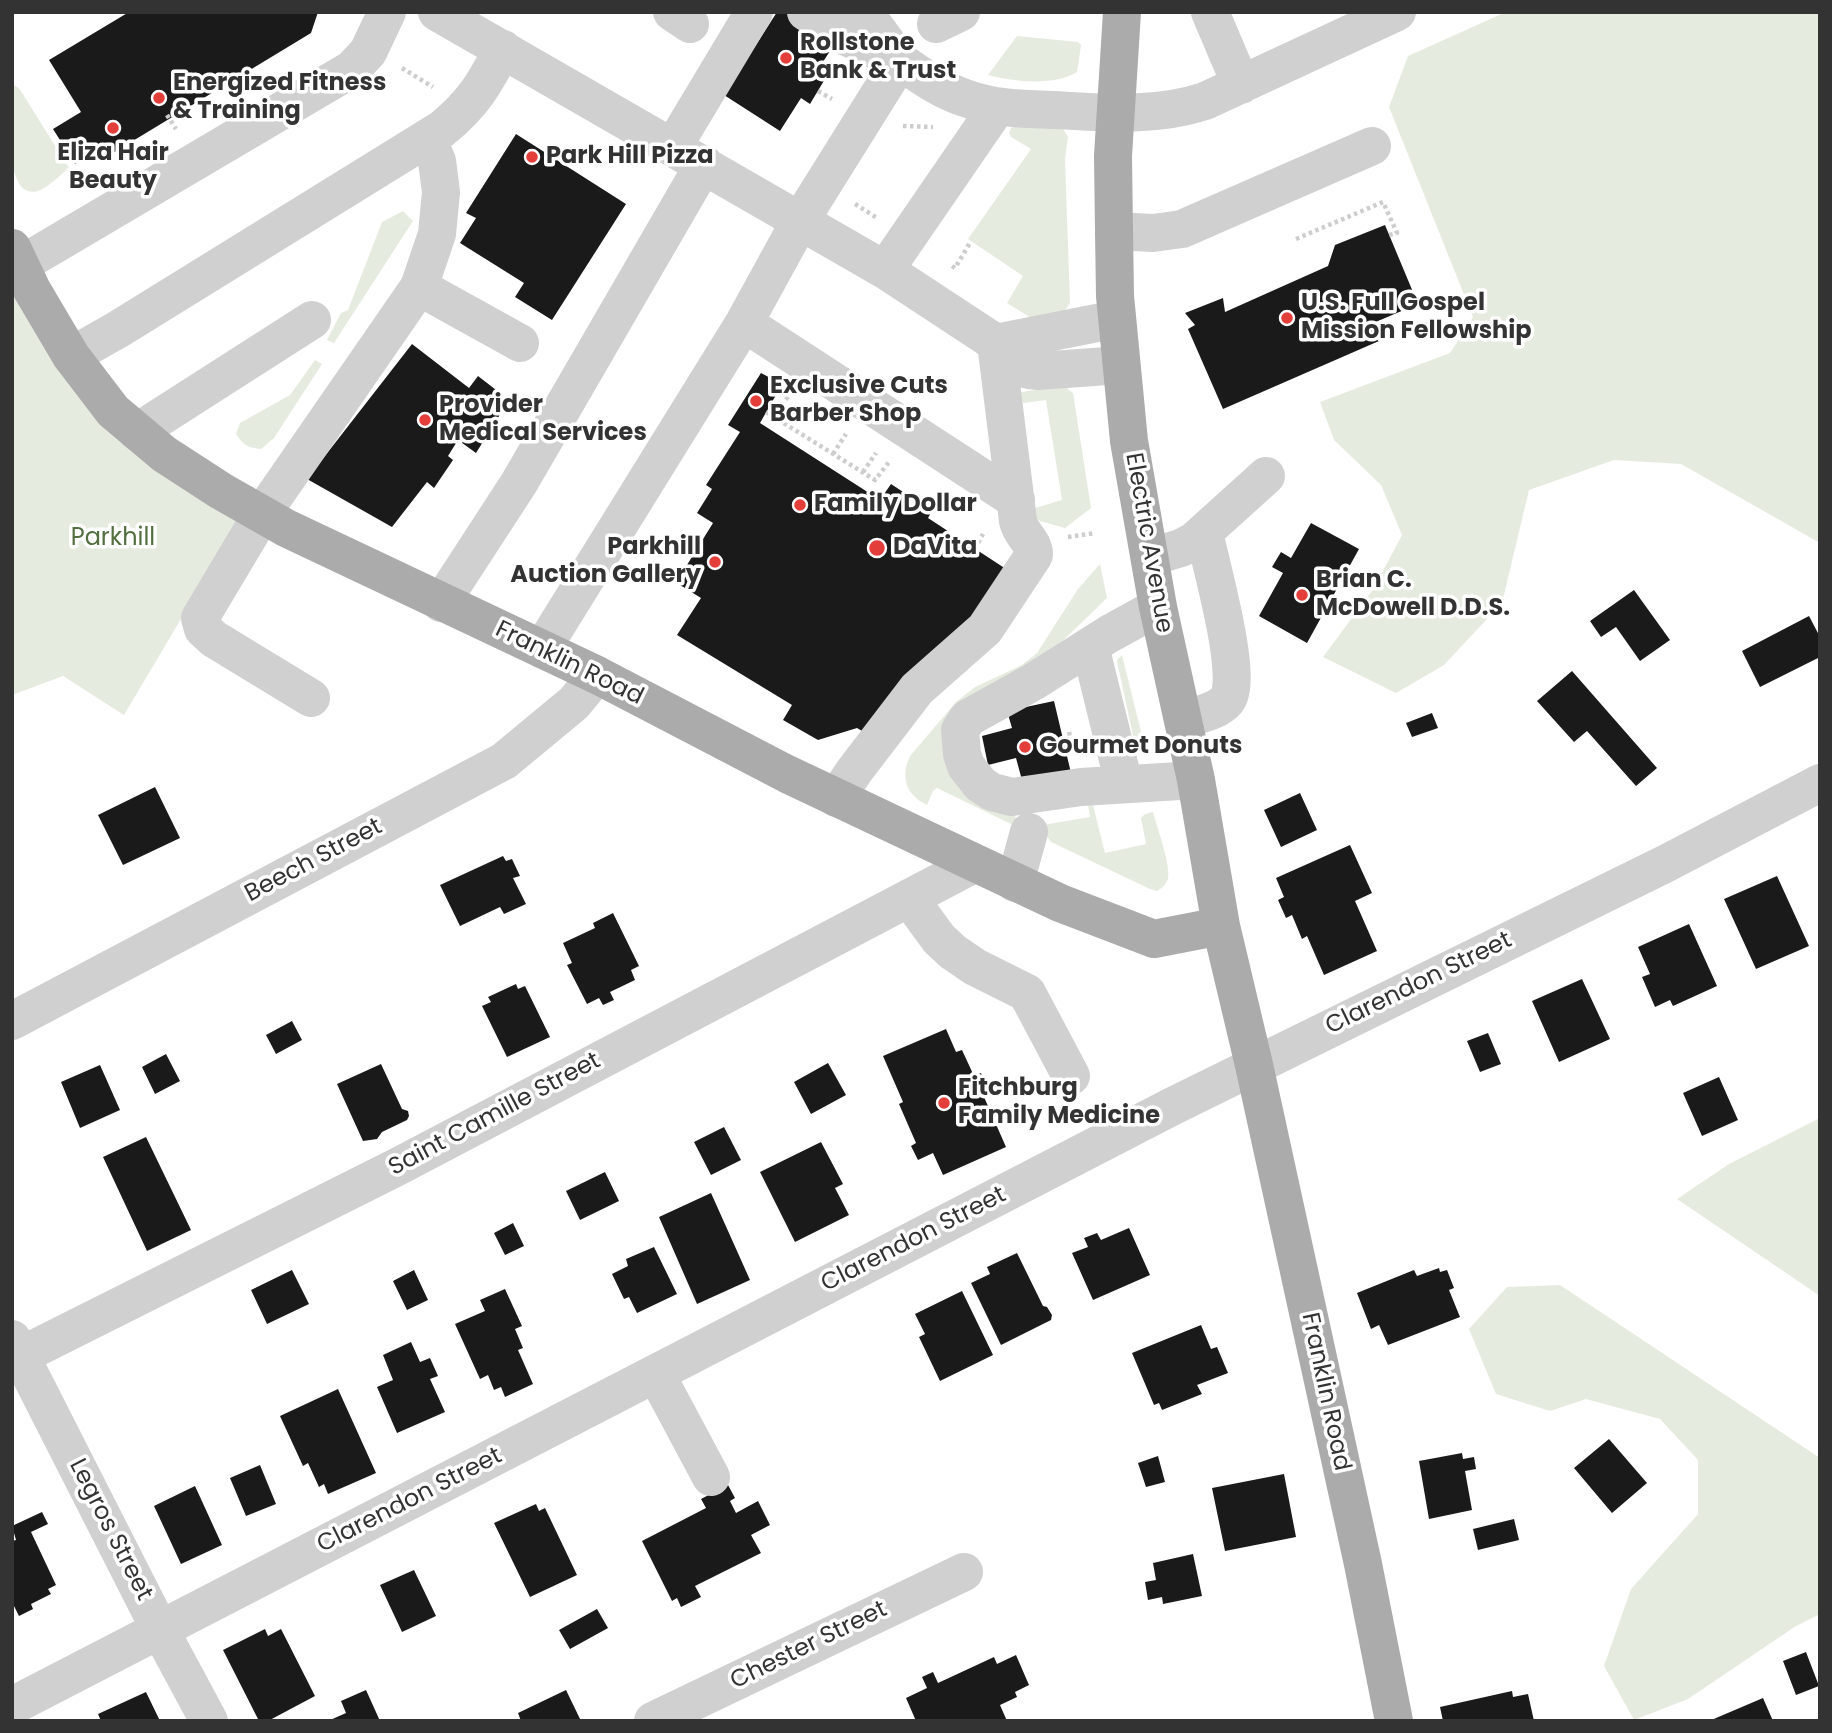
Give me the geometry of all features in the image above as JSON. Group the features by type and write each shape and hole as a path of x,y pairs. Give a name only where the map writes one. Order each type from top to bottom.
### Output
{"main road":[{"name":"Electric Avenue","path":"1122,12 1113,156 1114,231 1117,319 1129,441 1158,607 1196,780 1221,926 1254,1065"},
{"name":"Franklin Road","path":"16,257 71,356 113,411 164,454 262,514 441,603 597,675 836,798 1060,903 1154,939 1221,926"},
{"name":"Franklin Road","path":"1254,1065 1394,1721"}],"street":[{"path":"16,257 352,69 368,52 387,12"},
{"path":"437,12 885,270 996,343 1005,358 1025,370 1121,365"},
{"path":"441,603 519,483 688,156 754,12"},
{"path":"806,12 844,36 900,61"},
{"path":"841,12 900,61 938,87 966,99 990,118 1186,107 1241,85 1397,12"},
{"path":"864,12 900,61"},
{"path":"1210,12 1241,85"},
{"path":"71,356 427,138 471,104 503,49"},
{"path":"542,649 744,323 800,220 900,61"},
{"path":"885,270 990,118"},
{"path":"311,698 214,639 203,629 200,618 262,514 419,287 437,234 440,192 437,161 427,138"},
{"path":"1114,231 1153,233 1182,229 1372,146"},
{"path":"419,287 520,343"},
{"path":"996,343 1117,319"},
{"path":"137,432 312,320"},
{"path":"744,323 1016,500"},
{"path":"836,798 917,689 985,629 1034,555 1032,543 1019,526 996,343"},
{"path":"1150,558 1181,548 1266,476"},
{"path":"1183,720 1220,706 1226,702 1233,689 1228,644 1203,532"},
{"path":"1158,607 974,714 963,724 959,737 966,766 979,784 992,792 1012,797 1124,784 1196,780"},
{"path":"1090,646 1124,784"},
{"name":"Beech Street","path":"12,1021 504,761 574,703 597,675"},
{"name":"Clarendon Street","path":"12,1706 1254,1065 1665,864 1820,783"},
{"path":"1015,883 1029,832"},
{"name":"Saint Camille Street","path":"15,1352 397,1167 974,864"},
{"path":"909,898 939,939 953,952 975,967 1027,993 1071,1076"},
{"name":"Legros Street","path":"15,1352 209,1721"},
{"path":"656,1374 711,1476"},
{"name":"Chester Street","path":"653,1721 964,1572"}],"path":[{"path":"393,62 442,93"},
{"path":"860,126 990,118"},
{"path":"824,183 907,238"},
{"path":"1296,239 1383,202 1397,233 1389,235"},
{"path":"766,412 875,480 888,461 899,467"}],"green space":[{"path":"1506,12 1820,12 1820,543 1681,464 1614,460 1529,490 1502,603 1444,665 1396,693 1323,657 1374,588 1402,535 1381,485 1334,440 1320,402 1450,353 1473,317 1389,107 1408,56"},
{"path":"1017,36 1078,42 1081,45 1077,72 1046,81 988,75"},
{"path":"12,84 19,88 69,168 38,191 26,190 18,182 14,168 10,130"},
{"path":"1025,120 1061,125 1068,137 1065,159 1070,303 1063,313 1034,320 1007,303 1023,276 968,239 1031,149 1009,133 1011,128"},
{"path":"403,211 413,221 334,343 327,340 341,313 348,310 382,222"},
{"name":"Parkhill","path":"12,248 71,356 248,506 124,715 63,676 12,695"},
{"path":"315,360 322,364 274,438 261,449 249,447 244,443 236,434 240,423 290,395"},
{"path":"1063,385 1073,393 1091,508 1065,528 1034,517 1035,508 1062,500 1046,400 1024,403 1018,401 1017,393"},
{"path":"1100,564 1107,598 1050,653 955,721 1013,802 1017,827 937,788 927,805 920,801 910,791 905,778 910,756 956,702 975,687 1022,665 1037,653 1078,589"},
{"path":"1122,655 1145,748 1137,748 1135,745 1117,660"},
{"path":"1088,805 1093,805 1105,853 1146,844 1141,818 1153,812 1167,864 1168,879 1164,886 1157,891 1150,889 1051,842 1043,831 1043,825 1090,817"},
{"path":"1820,1118 1820,1296 1677,1199 1729,1164"},
{"path":"1560,1285 1820,1458 1820,1614 1796,1626 1688,1699 1634,1720 1604,1666 1631,1589 1698,1514 1698,1460 1660,1419 1586,1399 1550,1411 1496,1394 1469,1329 1507,1287"}],"building":[{"path":"129,12 318,12 311,33 108,156 103,147 75,164 53,129 81,112 49,60"},
{"name":"Rollstone Bank & Trust","path":"777,12 823,12 835,43 816,73 825,79 810,104 801,98 780,131 724,95"},
{"path":"516,134 626,204 552,320 515,297 524,283 460,243 476,218 466,213"},
{"name":"U.S. Full Gospel Mission Fellowship","path":"1385,225 1418,304 1371,324 1379,341 1223,409 1188,329 1195,325 1185,313 1223,298 1225,312 1328,266 1335,245"},
{"name":"Provider Medical Services","path":"412,344 469,388 478,376 509,400 476,453 458,440 448,456 453,460 434,488 427,482 392,527 307,479"},
{"path":"761,373 776,381 776,395 760,423 880,500 891,484 932,511 928,518 1006,569 974,619 872,737 857,728 818,740 783,720 792,705 677,635 701,598 680,585 686,576 682,573 713,523 697,513 712,489 706,485 740,432 728,425"},
{"name":"Brian C. McDowell D.D.S.","path":"1311,523 1359,549 1307,643 1259,616 1283,573 1272,567 1281,552 1291,558"},
{"path":"1634,590 1670,640 1640,661 1616,627 1601,637 1590,621"},
{"path":"1809,616 1820,637 1820,657 1760,687 1742,651"},
{"path":"1572,671 1657,768 1636,786 1587,731 1574,742 1537,701"},
{"name":"Gourmet Donuts","path":"1054,701 1071,773 1023,784 1016,758 988,765 982,736 1012,728 1007,711"},
{"path":"1432,713 1438,728 1412,737 1406,723"},
{"path":"155,787 180,838 123,865 98,815"},
{"path":"1300,793 1317,830 1281,847 1264,810"},
{"path":"1350,845 1372,893 1355,901 1377,951 1324,975 1307,936 1302,939 1292,915 1286,918 1278,900 1284,897 1276,878"},
{"path":"503,856 506,861 512,859 520,876 513,878 526,904 504,914 500,907 460,926 440,885"},
{"path":"1777,876 1809,946 1756,969 1724,899"},
{"path":"613,913 639,966 631,970 635,980 610,992 614,1000 603,1005 599,998 587,1004 567,965 572,963 563,943 595,928 593,923"},
{"path":"1689,924 1717,986 1673,1006 1670,1000 1655,1007 1642,977 1650,974 1638,947"},
{"path":"1582,979 1610,1039 1559,1062 1532,1001"},
{"path":"516,984 518,989 525,986 550,1037 507,1057 482,1006 491,1002 488,997"},
{"path":"292,1021 302,1040 276,1054 266,1035"},
{"name":"Fitchburg Family Medicine","path":"946,1029 956,1052 962,1050 974,1076 981,1073 990,1094 984,1097 1006,1147 943,1175 933,1153 918,1160 911,1146 916,1143 899,1104 903,1102 883,1056"},
{"path":"1488,1033 1501,1064 1480,1072 1467,1041"},
{"path":"166,1054 180,1081 155,1094 142,1067"},
{"path":"828,1063 846,1095 811,1114 794,1082"},
{"path":"381,1064 402,1109 408,1111 409,1116 407,1120 382,1132 377,1139 363,1141 337,1084"},
{"path":"100,1065 120,1110 80,1128 61,1082"},
{"path":"1719,1077 1738,1120 1702,1136 1683,1093"},
{"path":"724,1127 741,1160 711,1175 694,1142"},
{"path":"146,1137 191,1230 147,1251 103,1157"},
{"path":"821,1142 843,1184 835,1188 849,1215 795,1242 760,1172"},
{"path":"605,1172 619,1201 580,1220 566,1191"},
{"path":"711,1193 750,1280 697,1304 659,1217"},
{"path":"513,1223 524,1246 505,1255 494,1233"},
{"path":"1129,1228 1150,1275 1093,1300 1072,1253 1088,1247 1084,1238 1097,1233 1101,1240"},
{"path":"654,1247 677,1294 637,1313 629,1297 624,1299 612,1274 628,1266 626,1259"},
{"path":"1017,1253 1043,1306 1047,1307 1052,1315 1051,1320 1001,1345 971,1283 990,1274 987,1267"},
{"path":"1439,1268 1440,1272 1447,1270 1454,1288 1449,1290 1460,1317 1388,1345 1379,1325 1371,1329 1357,1293 1414,1270 1417,1276"},
{"path":"292,1270 309,1304 267,1324 251,1290"},
{"path":"414,1270 428,1300 407,1310 393,1281"},
{"path":"505,1289 522,1326 515,1329 523,1348 518,1350 533,1384 505,1397 501,1387 494,1390 488,1375 480,1379 455,1324 485,1311 480,1300"},
{"path":"962,1291 993,1355 940,1381 919,1337 925,1334 915,1314"},
{"path":"1201,1325 1211,1349 1217,1347 1228,1373 1197,1385 1202,1394 1162,1410 1159,1403 1154,1405 1132,1353"},
{"path":"411,1342 420,1362 430,1358 438,1376 430,1379 445,1412 397,1433 377,1387 393,1380 383,1355"},
{"path":"338,1389 376,1473 328,1494 324,1484 319,1487 308,1463 303,1466 280,1416"},
{"path":"1609,1439 1647,1483 1612,1513 1574,1468"},
{"path":"1462,1453 1463,1459 1474,1457 1476,1469 1465,1471 1472,1510 1429,1519 1419,1461"},
{"path":"1158,1456 1165,1482 1146,1487 1138,1463"},
{"path":"260,1465 276,1504 246,1516 230,1478"},
{"path":"1284,1474 1296,1537 1225,1551 1212,1488"},
{"path":"728,1485 735,1498 730,1501 736,1513 758,1501 770,1525 751,1535 761,1553 695,1586 701,1597 681,1607 677,1598 672,1601 642,1541 706,1508 701,1499"},
{"path":"195,1486 222,1545 181,1564 154,1506"},
{"path":"536,1504 539,1511 545,1508 577,1575 530,1597 494,1523"},
{"path":"42,1512 48,1524 31,1532 56,1585 48,1589 51,1594 31,1604 33,1609 19,1616 12,1602 12,1541 16,1540 12,1526"},
{"path":"1514,1519 1519,1540 1478,1550 1473,1529"},
{"path":"1193,1554 1202,1596 1163,1604 1162,1597 1148,1600 1145,1582 1156,1580 1153,1563"},
{"path":"414,1570 436,1616 402,1632 380,1585"},
{"path":"597,1609 608,1628 570,1649 559,1630"},
{"path":"265,1629 268,1636 281,1629 315,1696 268,1721 259,1721 223,1650"},
{"path":"1806,1652 1819,1686 1796,1695 1783,1661"},
{"path":"1016,1655 1029,1685 1015,1692 1017,1697 1000,1705 1007,1721 916,1721 906,1698 927,1688 922,1677 933,1672 938,1683 994,1657 997,1664"},
{"path":"366,1690 380,1721 328,1721 346,1713 341,1701"},
{"path":"566,1690 581,1721 521,1721 518,1713"},
{"path":"1512,1691 1513,1697 1528,1694 1534,1721 1443,1721 1440,1707"},
{"path":"146,1692 160,1721 101,1721 98,1714"},
{"path":"1763,1698 1773,1721 1709,1721"}],"place":[{"name":"Rollstone Bank & Trust","path":"786,58"},
{"name":"Energized Fitness & Training","path":"159,98"},
{"name":"Eliza Hair Beauty","path":"113,128"},
{"name":"Park Hill Pizza","path":"532,157"},
{"name":"U.S. Full Gospel Mission Fellowship","path":"1287,318"},
{"name":"Exclusive Cuts Barber Shop","path":"756,401"},
{"name":"Provider Medical Services","path":"425,420"},
{"name":"Family Dollar","path":"800,505"},
{"name":"DaVita","path":"877,548"},
{"name":"Parkhill Auction Gallery","path":"715,562"},
{"name":"Brian C. McDowell D.D.S.","path":"1302,595"},
{"name":"Gourmet Donuts","path":"1025,747"},
{"name":"Fitchburg Family Medicine","path":"944,1103"}]}
